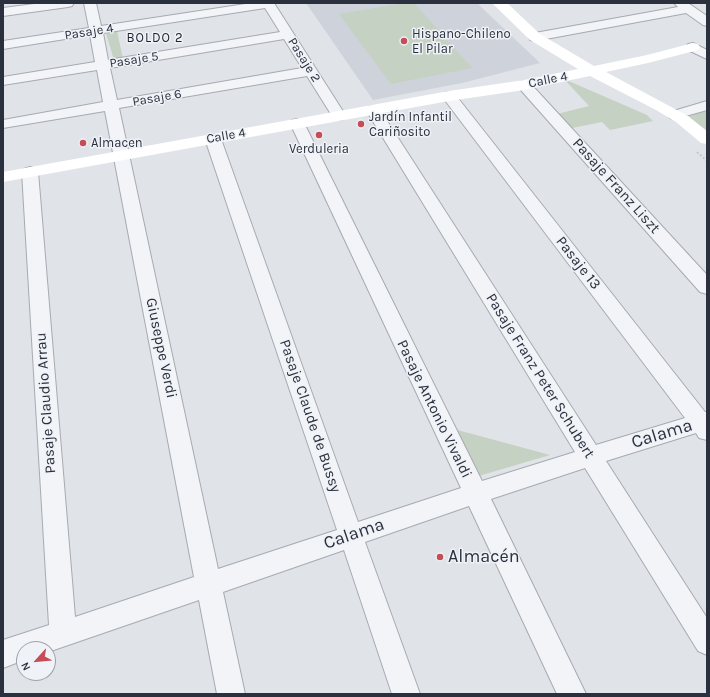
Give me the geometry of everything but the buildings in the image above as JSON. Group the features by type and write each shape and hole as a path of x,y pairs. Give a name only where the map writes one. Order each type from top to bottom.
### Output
{"street":[{"path":"3,12 68,3"},
{"name":"Giuseppe Verdi","path":"90,3 231,694"},
{"path":"499,3 535,37 582,70 658,114 707,153"},
{"name":"Pasaje 4","path":"3,45 269,4"},
{"name":"Pasaje 2","path":"269,4 339,116"},
{"path":"535,37 684,6 707,22"},
{"name":"Pasaje 5","path":"3,81 288,35"},
{"path":"535,37 542,50 562,68 582,70 675,115 707,139"},
{"path":"700,45 707,55"},
{"name":"Calle 4","path":"3,177 449,96 524,85 582,70 648,59 700,45"},
{"name":"Calle 4","path":"449,96 498,81 562,68"},
{"name":"Pasaje 6","path":"3,124 310,71"},
{"name":"Pasaje Franz Liszt","path":"524,85 707,287"},
{"name":"Pasaje 13","path":"449,96 705,425"},
{"path":"675,115 707,105"},
{"name":"Pasaje Franz Peter Schubert","path":"373,110 707,642"},
{"name":"Pasaje Antonio Vivaldi","path":"297,123 572,694"},
{"name":"Pasaje Claude de Bussy","path":"213,139 352,535 406,694"},
{"name":"Pasaje Claudio Arrau","path":"30,172 63,634"},
{"name":"Calama","path":"3,654 352,535 591,456 705,425"}],"shaded area":[{"name":"Hispano-Chileno El Pilar","path":"306,3 477,3 540,63 462,83 373,100"}],"green space":[{"name":"Hispano-Chileno El Pilar","path":"405,3 414,3 472,68 391,84 339,14"},
{"path":"117,31 123,59 114,60 106,33"},
{"path":"564,79 647,115 653,121 610,130 602,122 572,128 557,114 589,106"},
{"path":"703,110 707,113 707,135 686,118"},
{"path":"450,428 550,455 472,478"}],"place":[{"name":"Hispano-Chileno El Pilar","path":"404,41"},
{"name":"Jardín Infantil Cariñosito","path":"361,124"},
{"name":"Verduleria","path":"319,135"},
{"name":"Almacen","path":"83,143"},
{"name":"Almacén","path":"440,557"}],"district":[{"name":"BOLDO 2","path":"155,38"}]}
